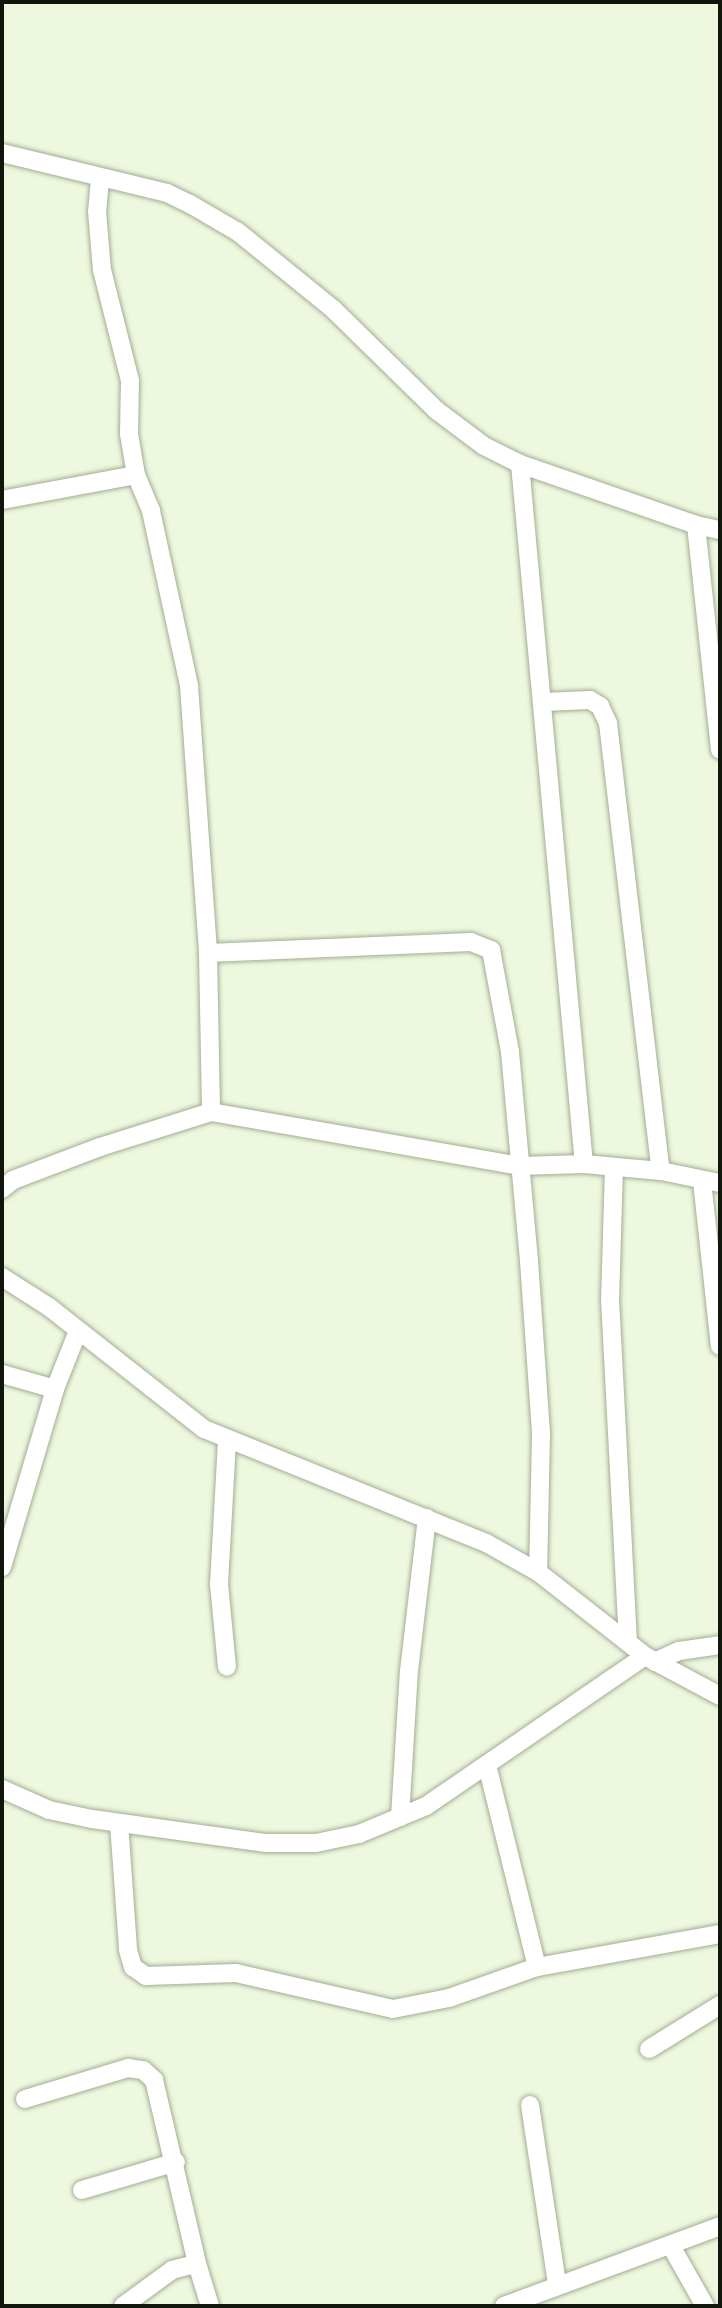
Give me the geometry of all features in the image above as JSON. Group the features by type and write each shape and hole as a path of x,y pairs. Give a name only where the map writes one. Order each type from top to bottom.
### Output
{"street":[{"path":"2,153 100,179 167,193 237,232 333,309 459,429 520,464 696,525 720,530"},
{"path":"100,179 97,211 102,270 130,381 129,434 136,475 151,511 189,686 208,953 211,1112"},
{"path":"520,464 523,538 543,702 584,1164"},
{"path":"2,500 136,475"},
{"path":"696,525 714,628 720,750"},
{"path":"543,702 590,700 600,706 608,723 661,1171"},
{"path":"208,953 471,942 491,950 510,1052 541,1434 538,1572"},
{"path":"2,1189 13,1180 100,1147 211,1112 520,1166 584,1164 661,1171 711,1182 720,1346"},
{"path":"614,1167 610,1299 628,1643"},
{"path":"2,1277 78,1331 179,1412 226,1441 427,1518 538,1572 650,1659 720,1696"},
{"path":"2,1567 55,1389 78,1331"},
{"path":"2,1374 55,1389"},
{"path":"226,1441 219,1584 227,1667"},
{"path":"400,1817 409,1671 427,1518"},
{"path":"2,1789 49,1810 119,1823 302,1843 359,1833 426,1806 650,1659 679,1651 720,1645"},
{"path":"487,1765 537,1967"},
{"path":"119,1823 128,1950 134,1967 146,1976 236,1973 393,2009 449,1998 537,1967 720,1934"},
{"path":"649,2049 720,2004"},
{"path":"25,2099 128,2068 143,2070 154,2080 176,2162 198,2267 210,2306"},
{"path":"530,2105 557,2284"},
{"path":"82,2190 176,2162"},
{"path":"504,2306 557,2284 671,2246 720,2226"},
{"path":"671,2246 705,2306"},
{"path":"123,2306 172,2270 198,2267"}]}
